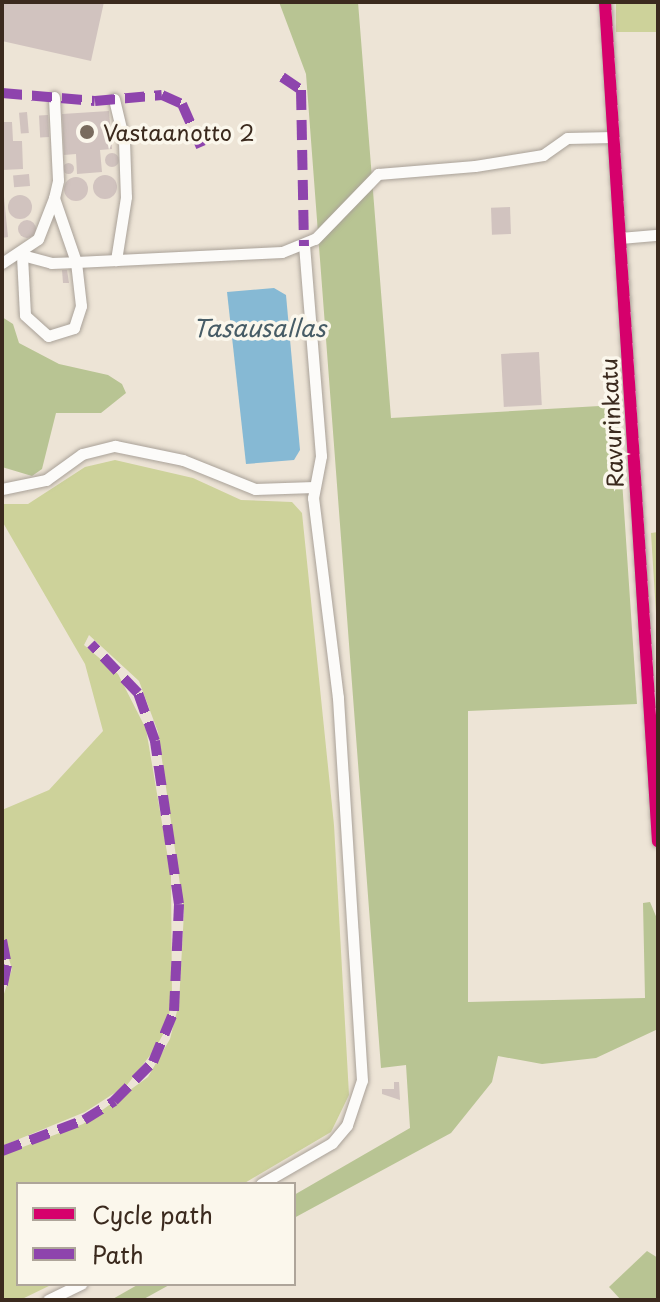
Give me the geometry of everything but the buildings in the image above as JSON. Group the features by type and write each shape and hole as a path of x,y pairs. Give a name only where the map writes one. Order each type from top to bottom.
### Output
{"street":[{"name":"Ravurinkatu","path":"605,2 658,841"},
{"path":"2,263 22,255 38,239 54,198 58,180 54,97"},
{"path":"114,99 124,141 126,197 116,260"},
{"path":"22,255 51,263 282,252 304,246 378,174 475,166 543,155 567,138 613,137"},
{"path":"22,255 28,323 48,336 67,333 79,320 76,262 54,198"},
{"path":"620,238 658,235"},
{"path":"264,1182 332,1143 347,1125 362,1080 338,698 314,487 321,456 304,246"},
{"path":"2,489 46,480 82,454 115,446 183,460 255,489 314,487"},
{"path":"48,1300 77,1286"}],"green space":[{"path":"279,2 358,2 391,418 617,405 637,704 468,711 468,1002 645,998 643,903 650,902 658,921 658,1029 596,1058 542,1064 498,1056 492,1082 451,1133 296,1217 296,1194 410,1128 406,1065 381,1068 306,74"},
{"path":"616,3 658,3 658,32 616,32"},
{"path":"2,317 13,324 19,343 59,364 108,375 122,384 126,393 101,413 56,413 42,469 32,476 2,467"},
{"path":"115,460 193,478 241,500 292,502 302,513 334,825 349,1095 331,1132 246,1182 16,1182 16,1286 49,1286 20,1300 2,1300 2,1155 83,1124 148,1077 170,1039 179,1003 184,912 158,732 139,681 89,635 84,645 118,674 146,729 171,876 172,997 167,1027 155,1049 127,1085 85,1112 2,1146 2,1000 12,969 2,936 2,810 49,790 103,731 85,664 2,521 2,504 28,504 85,467"},
{"path":"658,532 658,645 651,533"},
{"path":"647,1251 658,1258 658,1300 621,1300 609,1287"},
{"path":"136,1286 167,1286 142,1300 111,1300"}],"water":[{"name":"Tasausallas","path":"274,288 286,295 300,450 294,460 246,464 227,292"}],"marked path":[{"path":"282,77 301,90 304,246"},
{"path":"2,93 95,101 162,95 182,104 201,147"},
{"path":"2,1151 84,1120 114,1101 153,1062 174,1011 179,904 155,741 138,693 91,644"},
{"path":"2,940 7,965 2,988"}],"cycle path":[{"path":"605,2 658,841"}],"place":[{"name":"Vastaanotto 2","path":"87,132"}]}
